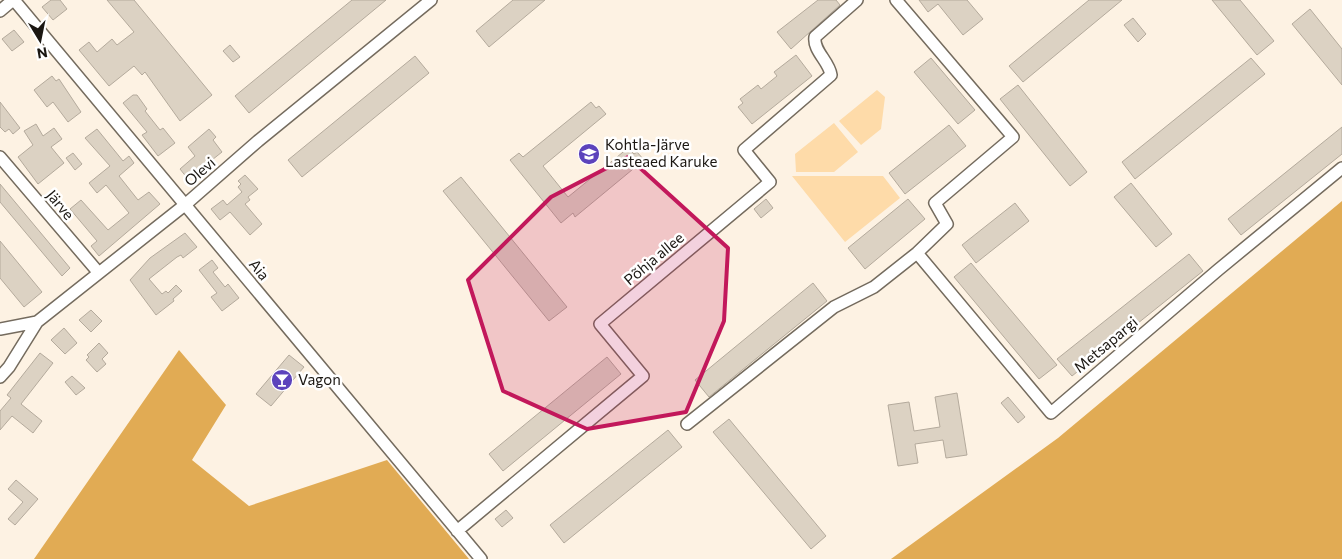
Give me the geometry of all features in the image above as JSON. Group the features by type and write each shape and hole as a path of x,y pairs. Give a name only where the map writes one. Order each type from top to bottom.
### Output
{"street":[{"path":"0,11 14,0"},
{"name":"Aia","path":"14,0 481,559"},
{"name":"Olevi","path":"0,377 9,367 37,322 186,204 258,142 432,0"},
{"name":"Põhja allee","path":"458,531 643,376 600,324 770,182 744,150 830,75 830,69 814,43 815,37 857,0"},
{"path":"686,424 834,307 874,286 917,253 947,224 935,203 1013,136 896,0"},
{"name":"Järve","path":"0,157 98,272"},
{"name":"Metsapargi","path":"917,253 1050,413 1218,270 1342,168"},
{"path":"0,329 37,322"}],"highlighted area":[{"path":"628,157 728,248 724,321 686,412 587,429 503,391 468,280 551,197"}],"shaded area":[{"path":"877,90 885,97 881,129 861,145 839,121"},
{"path":"834,123 858,152 834,172 796,172 795,154"},
{"path":"792,176 883,176 900,198 845,242"},
{"path":"1342,201 1342,559 891,559 1058,438"},
{"path":"179,350 226,405 192,460 249,506 387,460 469,559 34,559"}],"building":[{"path":"51,0 60,0 67,9 53,20 42,7"},
{"path":"107,0 134,0 212,95 180,121 145,72 142,75 134,66 109,86 79,50 89,42 97,52 112,39 117,45 134,32"},
{"path":"352,0 386,0 249,113 235,96"},
{"path":"513,0 545,0 489,47 476,31"},
{"path":"818,0 836,0 840,5 791,49 777,32"},
{"path":"919,0 967,0 983,19 963,35 938,4 928,12"},
{"path":"1089,0 1122,0 1023,82 1009,66"},
{"path":"1212,0 1240,0 1274,41 1257,55"},
{"path":"1310,9 1342,49 1342,85 1292,24"},
{"path":"1133,18 1146,34 1138,42 1124,25"},
{"path":"14,30 24,42 12,51 2,39"},
{"path":"230,45 240,57 233,62 223,51"},
{"path":"796,55 812,76 752,124 738,107 743,103 740,99 758,85 761,89 777,76 774,72"},
{"path":"415,56 429,73 302,177 288,160"},
{"path":"931,58 975,110 958,124 914,72"},
{"path":"1251,58 1265,74 1135,179 1122,162"},
{"path":"52,76 56,81 59,79 81,112 68,122 53,102 47,107 34,90"},
{"path":"1018,85 1087,172 1070,186 1000,99"},
{"path":"133,95 137,95 147,109 145,111 160,130 163,128 175,143 158,156 142,135 147,132 123,103"},
{"path":"0,102 20,128 13,134 9,129 5,132 0,127"},
{"path":"591,102 596,108 599,106 606,114 543,166 568,197 628,148 634,154 637,152 644,160 575,217 573,213 561,223 510,160 519,153 523,157"},
{"path":"36,124 43,136 54,128 62,139 51,147 64,163 38,184 18,157 33,145 24,131"},
{"path":"949,125 966,146 905,194 889,173"},
{"path":"1342,127 1342,154 1241,235 1228,219"},
{"path":"97,129 123,161 129,156 134,163 119,176 138,200 149,192 160,204 99,256 91,246 97,241 70,209 81,200 108,230 129,213 106,185 97,193 89,183 110,166 85,138"},
{"path":"209,129 216,137 213,140 222,152 188,179 180,169 195,156 188,147"},
{"path":"73,153 82,164 75,170 66,158"},
{"path":"245,175 258,189 248,197 250,200 245,204 262,224 250,235 230,212 220,220 211,209 223,200 227,205 242,192 238,187 241,184 238,181"},
{"path":"461,177 567,307 549,321 443,191"},
{"path":"1131,183 1172,234 1156,247 1114,197"},
{"path":"0,184 70,268 62,276 0,202"},
{"path":"766,199 773,208 761,218 754,209"},
{"path":"908,199 925,219 865,269 848,248"},
{"path":"1015,203 1029,221 976,263 962,245"},
{"path":"185,233 197,247 183,258 181,255 177,257 149,279 162,294 166,291 168,293 176,285 182,291 173,299 174,301 156,315 130,280 150,258"},
{"path":"0,241 42,292 24,307 0,278"},
{"path":"1189,254 1203,271 1072,376 1057,359"},
{"path":"212,260 218,268 213,272 225,287 228,284 239,298 222,311 211,297 217,293 199,270"},
{"path":"971,263 1057,365 1039,379 954,277"},
{"path":"813,283 827,301 709,397 695,380"},
{"path":"91,310 102,321 91,332 79,320"},
{"path":"64,328 77,343 65,354 51,340"},
{"path":"99,343 108,353 102,359 106,364 97,372 86,360 89,357 87,355"},
{"path":"40,353 53,363 21,404 42,421 33,433 12,416 0,430 0,411 11,398 7,395"},
{"path":"289,355 304,367 271,406 256,394"},
{"path":"607,357 621,374 503,471 489,454"},
{"path":"72,376 85,388 76,395 65,382"},
{"path":"957,393 967,455 946,458 943,440 915,444 918,463 898,466 888,405 909,402 914,431 940,427 935,397"},
{"path":"1008,397 1025,417 1018,423 1001,403"},
{"path":"729,419 826,536 811,549 713,432"},
{"path":"668,430 682,447 564,543 550,525"},
{"path":"16,480 38,499 15,525 8,519 23,502 8,489"},
{"path":"506,510 513,518 502,527 495,519"}],"place":[{"name":"Kohtla-Järve Lasteaed Karuke","path":"589,154"},
{"name":"Vagon","path":"282,380"}]}
